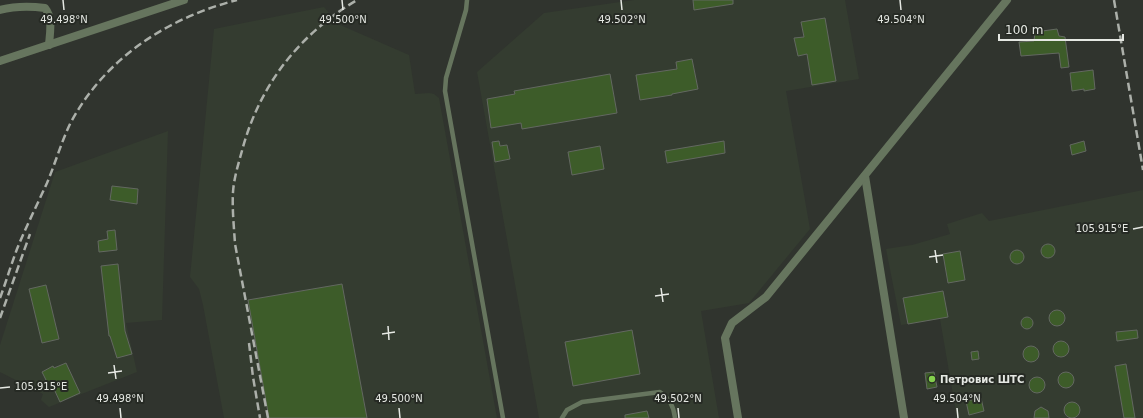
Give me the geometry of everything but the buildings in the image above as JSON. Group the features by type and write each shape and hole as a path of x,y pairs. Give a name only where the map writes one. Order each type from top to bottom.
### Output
{"street":[{"path":"0,61 184,0"},
{"path":"738,418 725,338 732,323 766,297 1007,0"},
{"path":"0,10 11,7 26,6 45,8 49,13 49,45"},
{"path":"865,176 904,418"}],"lane":[{"path":"466,0 466,10 446,78 445,91 503,418"},
{"path":"562,418 567,410 582,402 660,392 667,396 675,418"}],"shaded area":[{"path":"634,0 845,0 859,79 786,91 810,229 749,303 701,311 719,418 539,418 477,72 544,13"},
{"path":"324,7 338,24 409,55 415,94 429,93 434,94 439,98 497,418 224,418 203,305 199,289 190,277 214,29"},
{"path":"168,131 162,320 126,323 137,372 49,407 41,400 43,394 0,372 0,345 55,172"},
{"path":"1143,190 1143,418 957,418 940,319 901,325 886,249 912,245 950,234 947,224 982,213 989,221"}],"railway":[{"path":"0,298 17,249 47,183 70,124 84,101 119,61 140,44 162,30 186,18 237,0"},
{"path":"268,418 235,244 233,198 236,175 243,147 260,102 285,62 318,28 336,13 357,0"},
{"path":"1114,0 1143,170"},
{"path":"0,318 30,234"},
{"path":"249,343 260,418"}],"place":[{"name":"Петровис ШТС","path":"932,379"}]}
